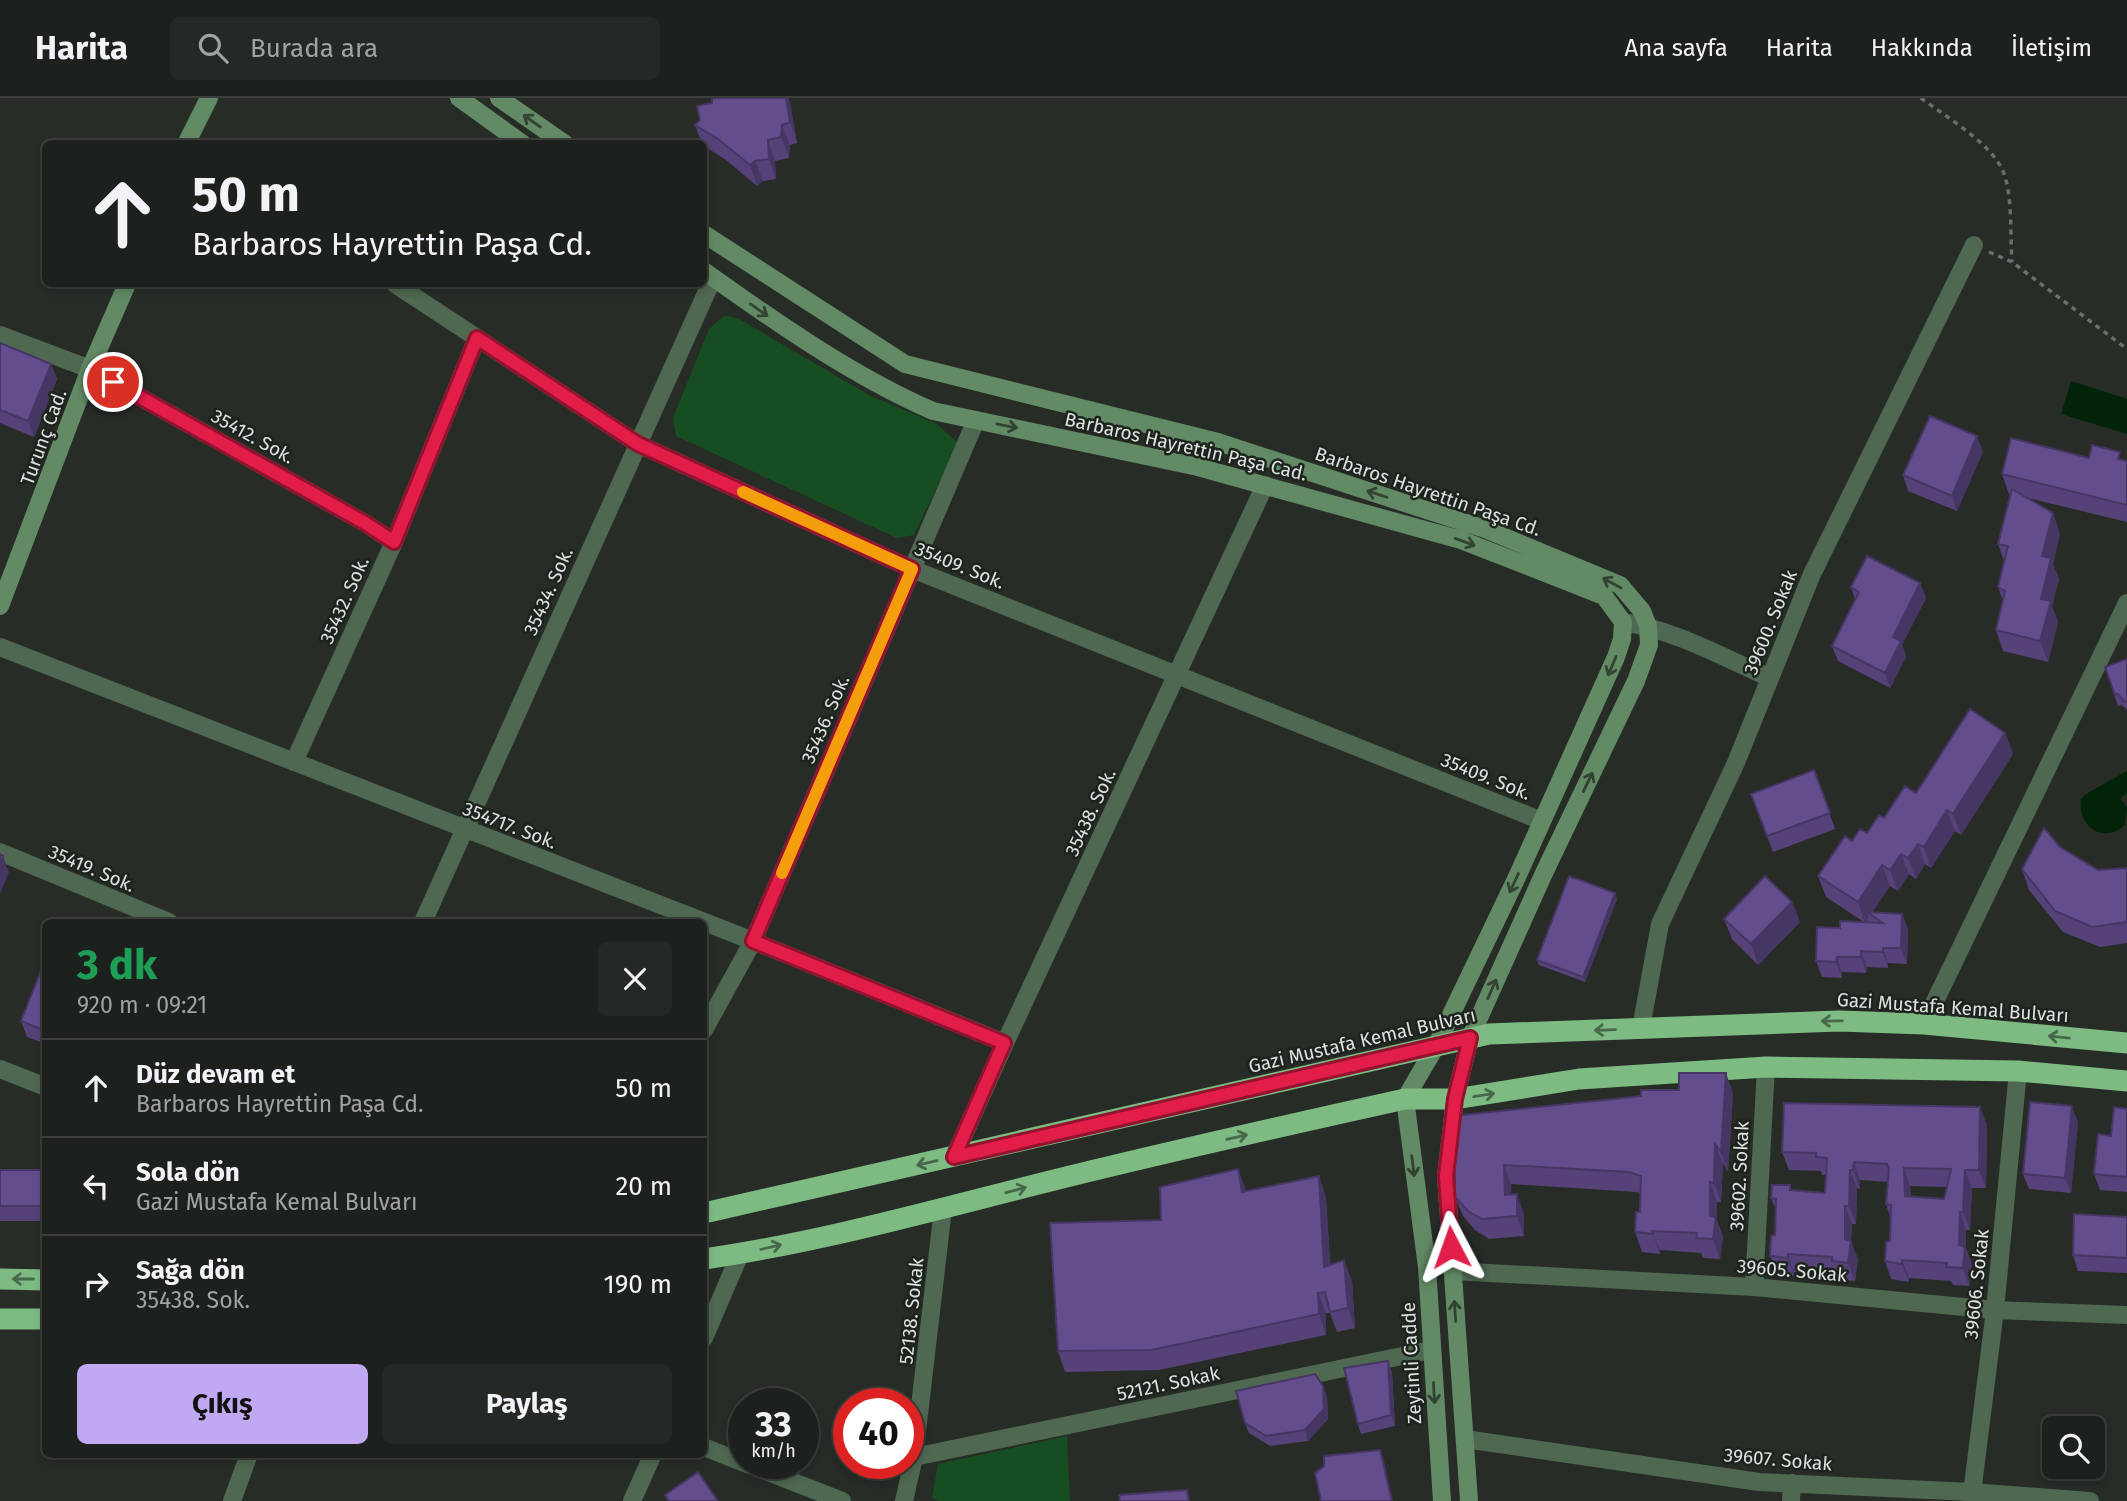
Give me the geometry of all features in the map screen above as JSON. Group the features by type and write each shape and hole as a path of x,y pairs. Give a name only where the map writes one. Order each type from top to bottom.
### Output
{"highway":[{"name":"Gazi Mustafa Kemal Bulvarı","path":"707,1212 1489,1034 1839,1021 1924,1024 2127,1043"},
{"path":"707,1259 740,1254 943,1209 1095,1170 1405,1099 1455,1099 1579,1079 1766,1067 2018,1071 2127,1081"},
{"path":"0,1279 42,1280"},
{"path":"0,1319 42,1319"}],"street":[{"path":"188,140 209,98"},
{"path":"459,98 517,140"},
{"path":"499,98 559,140"},
{"name":"Barbaros Hayrettin Paşa Cd.","path":"707,236 905,365 1218,442 1485,529 1620,585 1642,611 1648,626"},
{"name":"39600. Sokak","path":"1642,1028 1660,924 1735,765 1812,574 1974,245"},
{"name":"Barbaros Hayrettin Paşa Cad.","path":"708,274 775,322 901,397 933,411 1198,467 1461,540 1604,596 1623,622"},
{"name":"Turunç Cad.","path":"0,606 90,369 126,287"},
{"name":"35409. Sok.","path":"400,287 638,444 912,569 1542,821"},
{"name":"35434. Sok.","path":"424,919 638,444 703,287"},
{"name":"35412. Sok.","path":"0,335 90,369 365,523 394,542"},
{"name":"35432. Sok.","path":"294,762 394,542 477,338"},
{"name":"35436. Sok.","path":"707,1025 753,941 976,420"},
{"name":"35438. Sok.","path":"954,1157 1004,1043 1265,485"},
{"path":"1924,1024 2127,603"},
{"path":"1405,1099 1436,1046 1542,821 1616,657 1622,639 1623,622 1648,626 1770,678"},
{"path":"1469,1501 1446,1176 1455,1099 1470,1038 1544,873 1636,681 1649,645 1648,626"},
{"name":"354717. Sok.","path":"0,647 696,919"},
{"name":"35419. Sok.","path":"0,852 162,919"},
{"name":"354717. Sok.","path":"707,923 1004,1043"},
{"name":"39602. Sokak","path":"1754,1287 1766,1067"},
{"path":"0,1069 42,1085"},
{"name":"39606. Sokak","path":"1971,1496 1995,1310 2018,1071"},
{"name":"Zeytinli Cadde","path":"1405,1099 1427,1268 1442,1501"},
{"name":"52138. Sokak","path":"922,1388 943,1209"},
{"path":"707,1331 740,1254"},
{"name":"39605. Sokak","path":"1452,1271 1754,1287 1995,1310 2127,1315"},
{"name":"52121. Sokak","path":"924,1456 1431,1350"},
{"name":"39607. Sokak","path":"1465,1439 1759,1482 1792,1492 2090,1501"},
{"path":"707,1448 728,1457"},
{"path":"232,1501 248,1458"},
{"path":"632,1501 651,1458"},
{"path":"785,1479 842,1501"},
{"name":"52138. Sokak","path":"904,1501 909,1479"}],"path":[{"path":"1921,98 1989,150 2003,170 2008,189 2012,262"},
{"path":"1974,245 2012,262 2127,349"}],"shaded area":[{"path":"725,315 739,319 871,396 937,424 958,443 914,535 897,538 676,436 673,418 709,329"},
{"path":"2071,381 2127,399 2127,434 2061,414"},
{"path":"2127,771 2127,793 2120,798 2127,808 2125,825 2108,833 2093,830 2083,817 2081,799"},
{"path":"1067,1436 1070,1501 940,1501 932,1498 938,1464"}],"building":[{"path":"712,98 786,98 790,122 782,125 781,137 768,140 769,159 755,161 750,165 718,139 695,125 700,120 697,106 712,103"},
{"path":"0,343 51,364 28,421 0,410"},
{"path":"1930,416 1977,436 1952,496 1903,475"},
{"path":"2011,438 2089,458 2092,445 2120,452 2118,459 2127,461 2127,505 2002,474"},
{"path":"2012,489 2053,513 2042,556 2051,558 2041,599 2051,601 2040,641 1996,630 2005,591 1998,587 2008,546 1998,544"},
{"path":"1867,556 1920,583 1893,637 1901,641 1885,673 1832,646 1859,592 1851,587"},
{"path":"2127,659 2125,702 2118,694 2115,695 2105,667"},
{"path":"1970,709 2005,733 1953,814 1947,810 1924,847 1918,844 1908,858 1901,854 1890,870 1882,865 1858,902 1818,876 1845,836 1852,841 1860,829 1867,833 1879,815 1884,818 1905,786 1916,793"},
{"path":"1814,770 1830,813 1767,836 1751,794"},
{"path":"2044,828 2060,847 2098,870 2127,868 2127,922 2092,927 2055,911 2022,869"},
{"path":"1569,876 1615,893 1583,977 1537,960"},
{"path":"1765,876 1792,902 1751,944 1724,919"},
{"path":"1867,912 1902,914 1901,948 1883,948 1883,952 1861,951 1861,957 1837,957 1836,962 1816,961 1817,927 1840,928 1840,921 1883,923"},
{"path":"42,968 42,1029 21,1021"},
{"path":"1679,1073 1726,1073 1721,1152 1715,1144 1714,1183 1710,1182 1710,1216 1716,1217 1713,1239 1696,1238 1697,1233 1635,1232 1636,1212 1640,1212 1641,1176 1629,1172 1504,1165 1505,1195 1517,1194 1517,1216 1482,1219 1468,1211 1455,1197 1454,1132 1462,1115 1641,1096 1641,1090 1679,1090"},
{"path":"2030,1102 2072,1106 2065,1178 2023,1174"},
{"path":"1784,1103 1980,1107 1979,1170 1965,1170 1963,1212 1960,1212 1959,1245 1965,1247 1963,1268 1946,1267 1947,1263 1902,1260 1902,1264 1885,1261 1886,1242 1890,1241 1891,1205 1886,1204 1887,1164 1854,1162 1853,1170 1850,1170 1849,1206 1845,1206 1845,1239 1851,1241 1848,1263 1832,1261 1832,1257 1788,1254 1788,1258 1770,1256 1771,1236 1775,1235 1776,1199 1771,1198 1772,1185 1790,1185 1790,1190 1825,1193 1827,1158 1816,1157 1816,1153 1782,1152","holes":["1904,1168 1951,1169 1944,1199 1905,1196"]},
{"path":"2114,1107 2127,1109 2127,1177 2094,1174 2098,1134 2111,1136"},
{"path":"1238,1169 1242,1192 1319,1176 1324,1267 1344,1260 1348,1308 1330,1312 1325,1292 1318,1293 1319,1314 1152,1350 1058,1351 1050,1223 1161,1220 1160,1187"},
{"path":"0,1170 42,1170 42,1206 0,1206"},
{"path":"2074,1214 2127,1217 2127,1258 2073,1255"},
{"path":"1388,1361 1391,1415 1358,1424 1344,1368"},
{"path":"1315,1374 1323,1386 1324,1409 1305,1430 1266,1436 1245,1423 1236,1391"},
{"path":"1380,1450 1392,1501 1321,1501 1315,1473 1324,1466 1324,1456"},
{"path":"698,1472 718,1501 669,1501 665,1495"},
{"path":"1187,1490 1189,1501 1120,1501 1119,1495"}],"slow traffic":[{"path":"743,492 912,569 782,873"}],"route":[{"path":"113,382 365,523 394,542 477,338 638,444 912,569 753,941 1004,1043 954,1157 1470,1038 1455,1099 1446,1176 1451,1247"}]}
